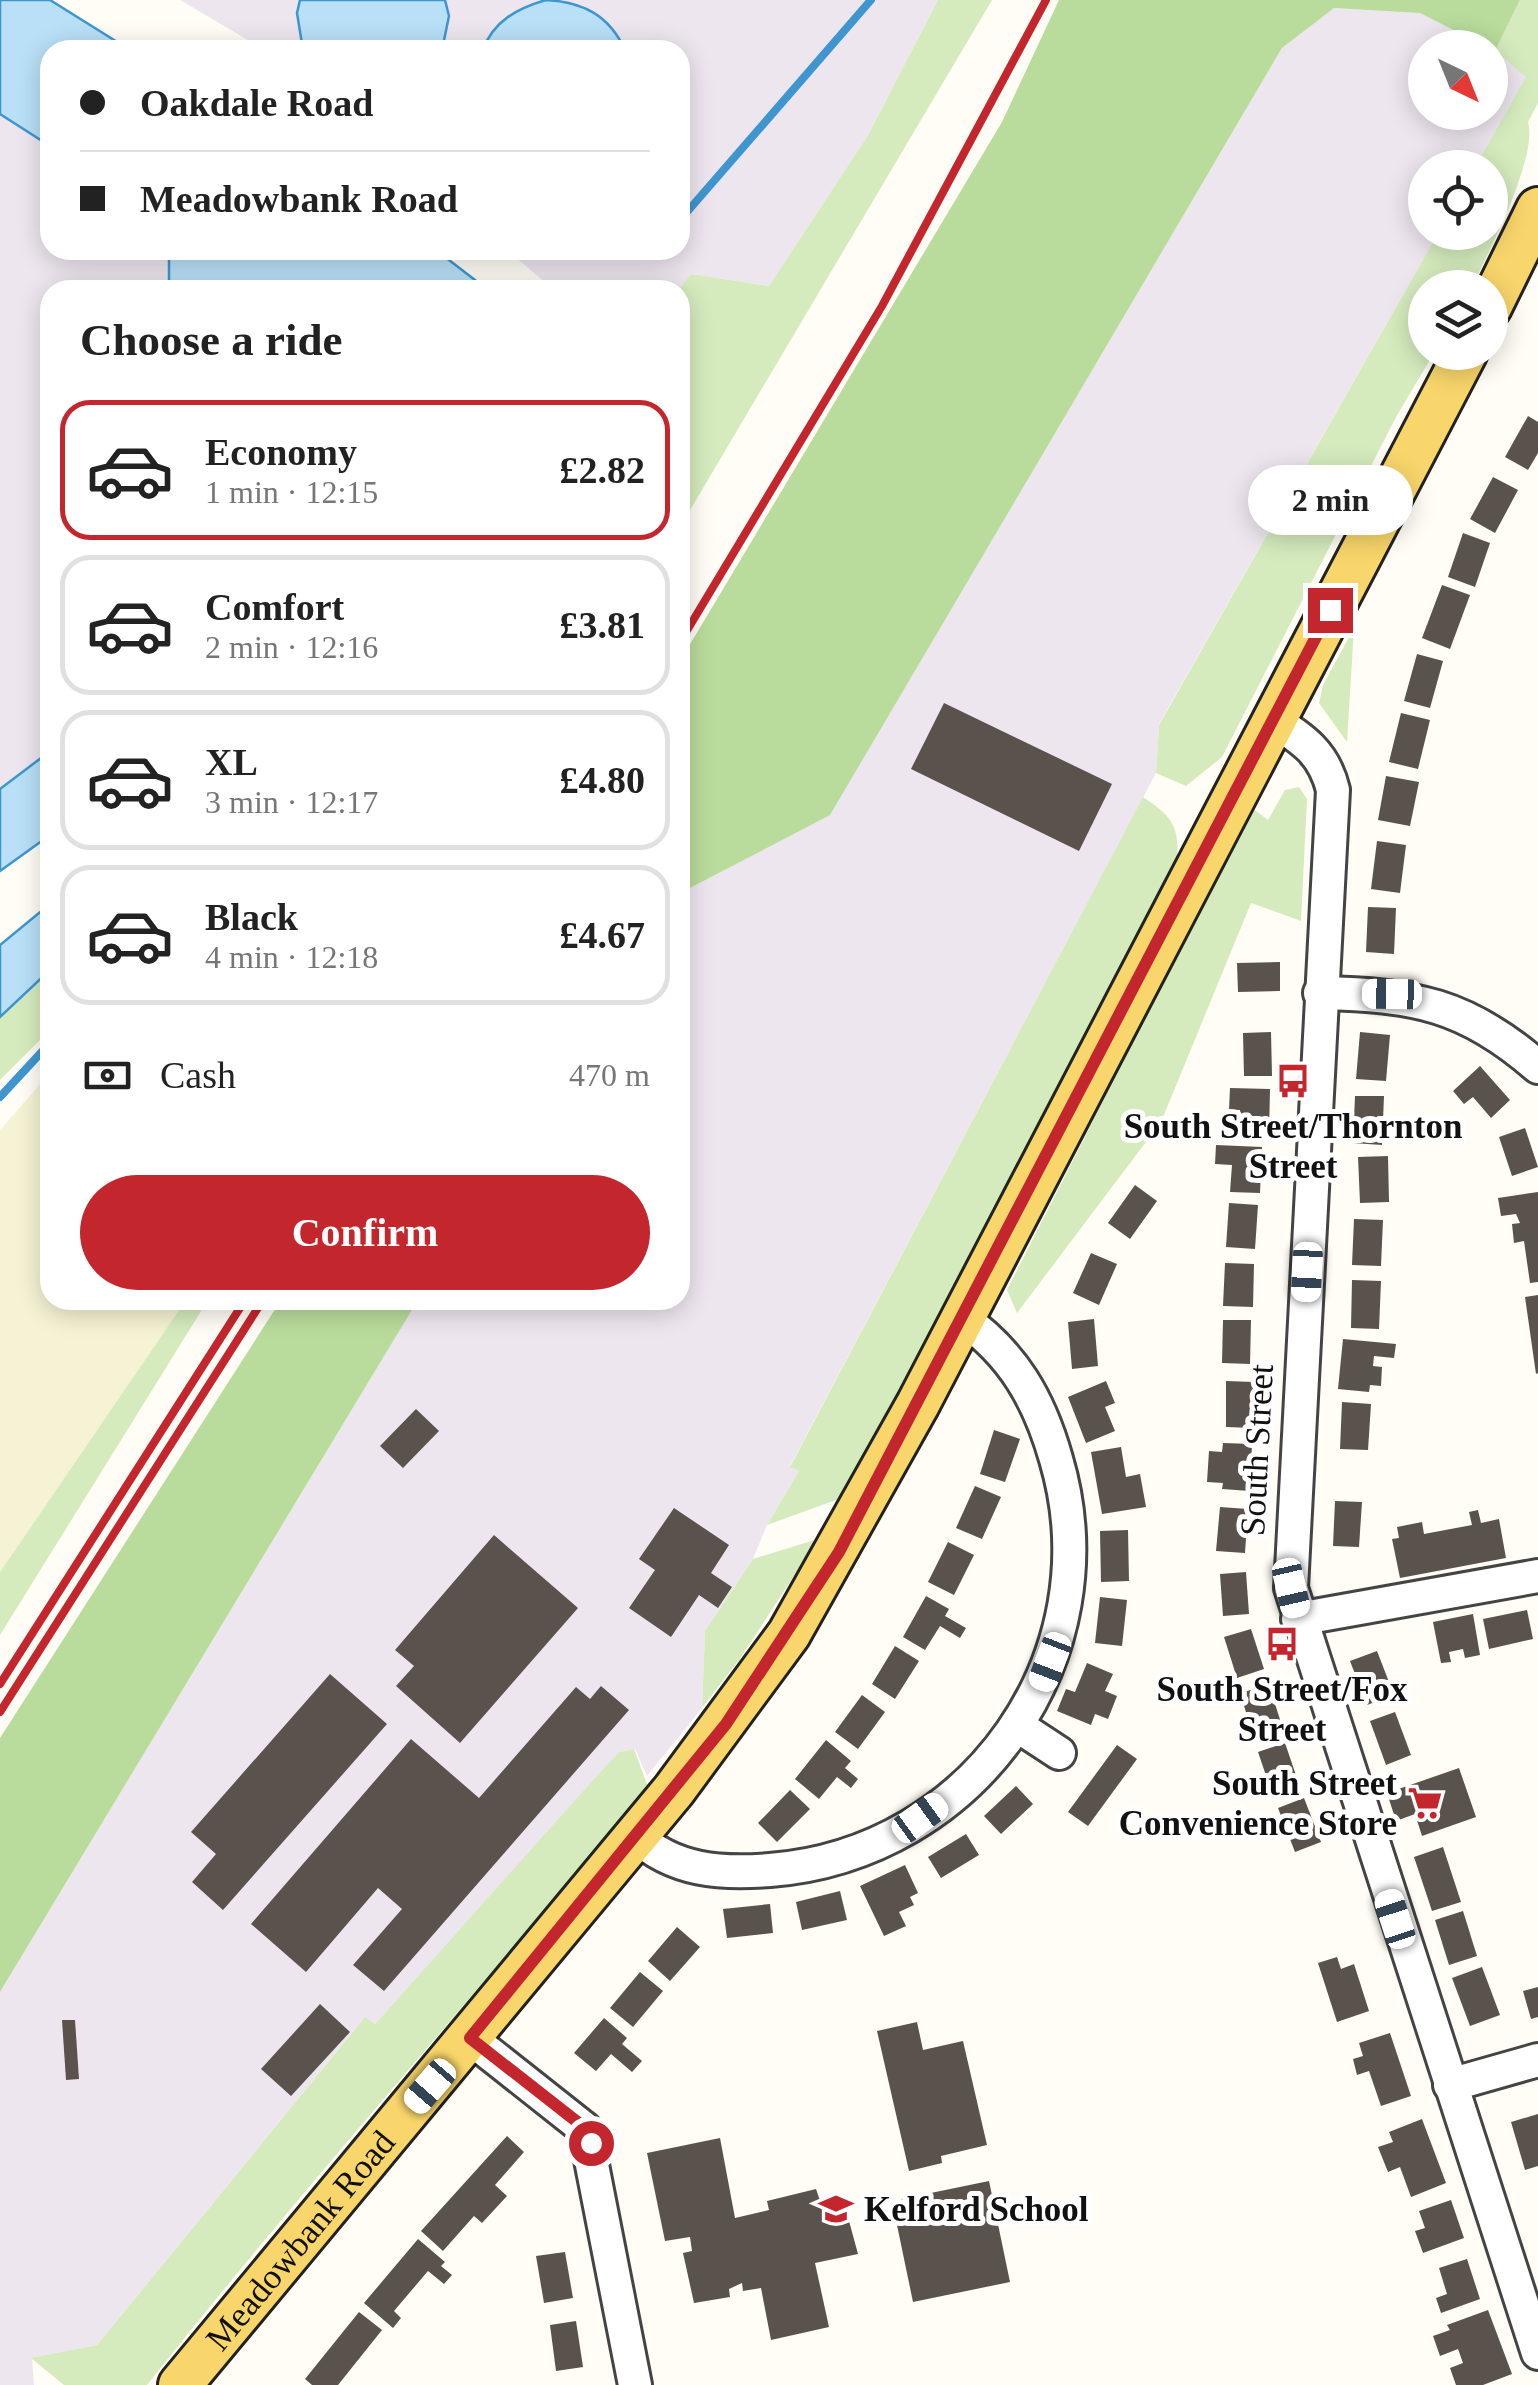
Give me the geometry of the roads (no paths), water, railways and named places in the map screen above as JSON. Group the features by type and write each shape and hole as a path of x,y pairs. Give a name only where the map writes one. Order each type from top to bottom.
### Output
{"main road":[{"path":"1508,270 1538,209"},
{"name":"Meadowbank Road","path":"180,2385 636,1836 726,1724 789,1634 839,1552 1457,370"}],"street":[{"name":"South Street","path":"1274,720 1317,751 1333,790 1290,1554 1298,1619 1538,2353"},
{"path":"1320,994 1392,994 1466,1014 1538,1067"},
{"path":"636,1836 654,1852 680,1864 717,1872 790,1869 825,1862 920,1818 988,1764 1018,1726 1042,1684 1059,1640 1069,1544 1064,1486 1046,1425 1014,1363 962,1318"},
{"path":"1298,1619 1538,1576"},
{"path":"1018,1726 1059,1753"},
{"path":"470,2038 585,2128 635,2385"},
{"path":"1450,2085 1538,2060"}],"water":[{"path":"0,0 50,0 114,40 40,40 40,140 0,114"},
{"path":"300,0 445,0 449,16 444,40 301,40 297,13"},
{"path":"546,0 583,7 603,19 620,40 487,40 508,17"},
{"path":"169,260 449,260 475,280 169,280"},
{"path":"40,759 40,842 0,871 0,789"},
{"path":"40,912 40,979 0,1017 0,945"}],"waterway":[{"path":"690,208 871,0"},
{"path":"0,1097 40,1054"}],"railway":[{"path":"690,625 882,306 1046,0"},
{"path":"0,1684 239,1310"},
{"path":"0,1712 257,1310"}],"place":[{"name":"South Street/Thornton Street","path":"1293,1081"},
{"name":"South Street/Fox Street","path":"1282,1644"},
{"name":"South Street Convenience Store","path":"1425,1803"},
{"name":"Kelford School","path":"836,2209"}]}
